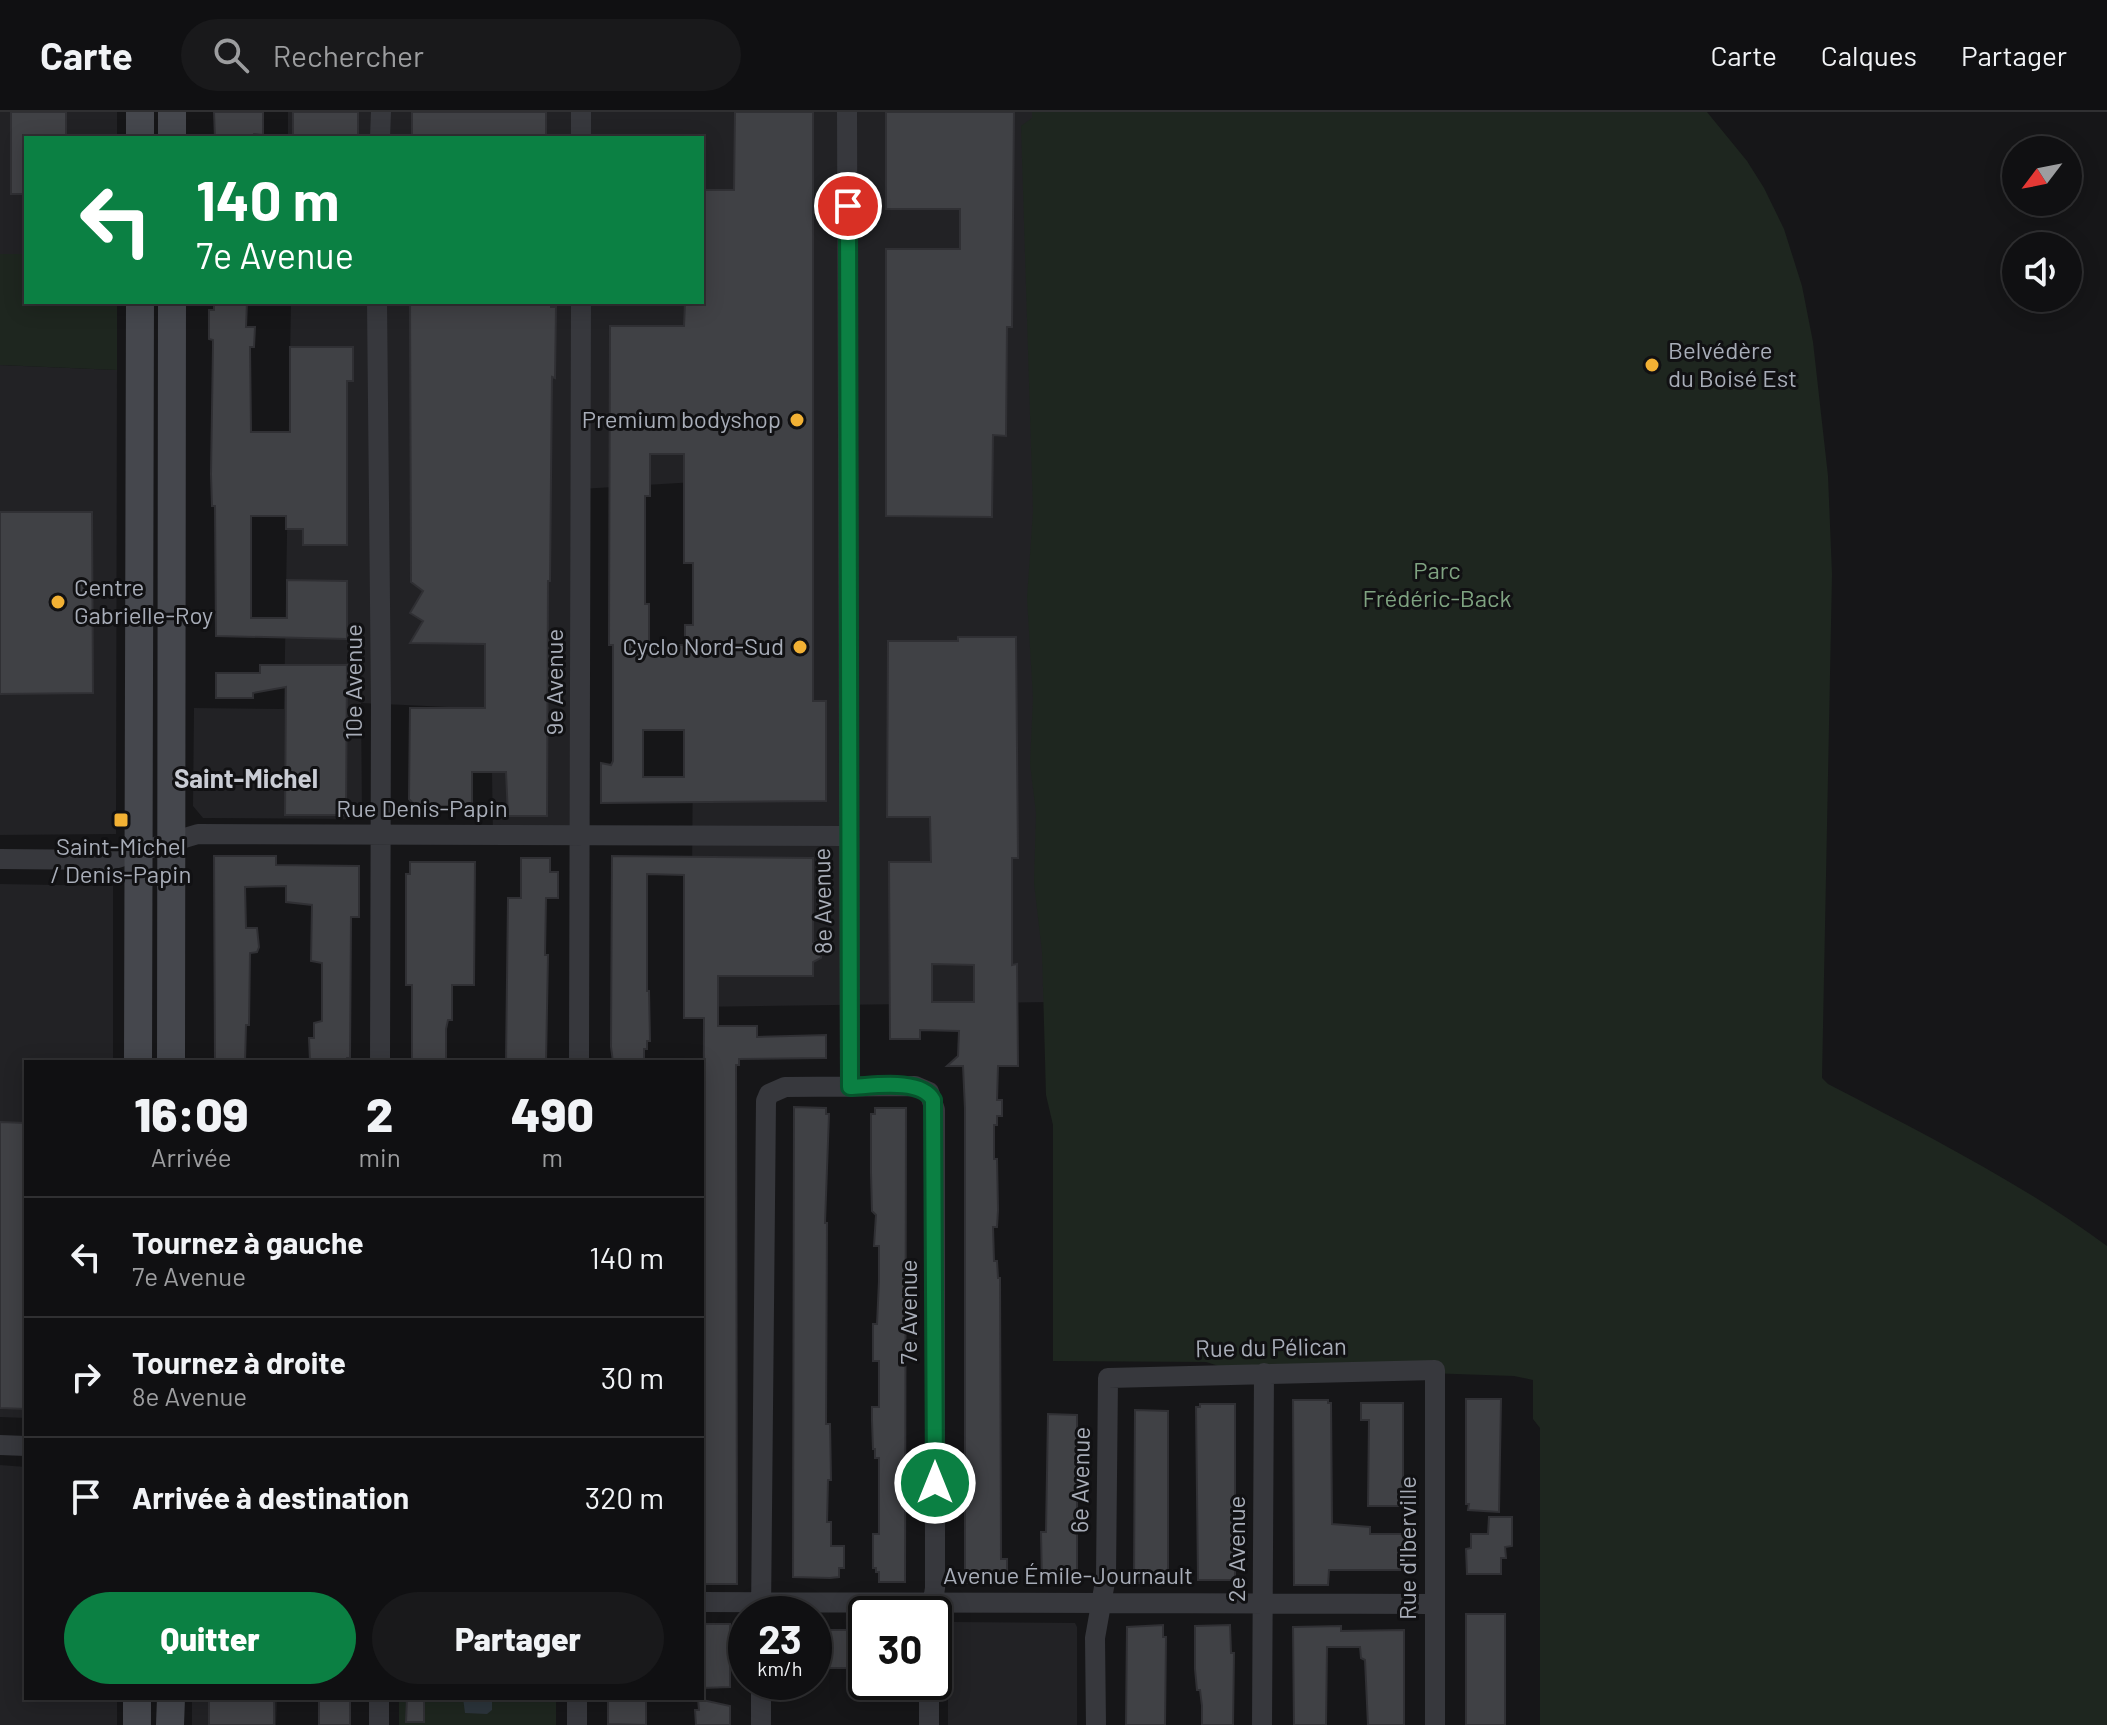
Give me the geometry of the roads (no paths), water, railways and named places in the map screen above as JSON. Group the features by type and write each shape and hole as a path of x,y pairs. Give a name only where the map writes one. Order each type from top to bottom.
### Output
{"main road":[{"path":"140,112 140,136"},
{"path":"172,112 172,136"},
{"path":"138,1060 140,304"},
{"path":"171,1060 172,304"},
{"path":"137,1700 137,1725"},
{"path":"170,1725 171,1700"}],"street":[{"path":"380,136 381,112"},
{"path":"581,112 581,136"},
{"name":"8e Avenue","path":"847,112 850,1087"},
{"name":"10e Avenue","path":"377,304 380,1060"},
{"name":"9e Avenue","path":"579,1060 581,304"},
{"name":"Rue Denis-Papin","path":"0,859 111,860 198,834 848,836"},
{"path":"761,1596 765,1109 769,1094 785,1087 850,1087"},
{"name":"7e Avenue","path":"850,1087 922,1088 929,1092 935,1110 936,1576 934,1596"},
{"name":"Rue du Pélican","path":"1108,1378 1435,1370"},
{"name":"Rue d'Iberville","path":"1435,1370 1435,1725"},
{"name":"2e Avenue","path":"1262,1725 1264,1373"},
{"name":"6e Avenue","path":"1096,1725 1095,1638 1106,1576 1108,1378"},
{"path":"0,1445 24,1446"},
{"name":"Avenue Émile-Journault","path":"704,1602 728,1605"},
{"name":"Avenue Émile-Journault","path":"952,1607 1102,1602 1434,1604"},
{"path":"379,1700 379,1725"},
{"path":"577,1700 577,1725"},
{"path":"761,1700 761,1725"},
{"path":"929,1700 929,1725"}],"place":[{"name":"Belvédère du Boisé Est","path":"1652,365"},
{"name":"Premium bodyshop","path":"797,420"},
{"name":"Centre Gabrielle-Roy","path":"58,602"},
{"name":"Cyclo Nord-Sud","path":"800,647"},
{"name":"Saint-Michel / Denis-Papin","path":"121,820"}],"district":[{"name":"Saint-Michel","path":"246,779"}],"park label":[{"name":"Parc Frédéric-Back","path":"1437,585"}]}
